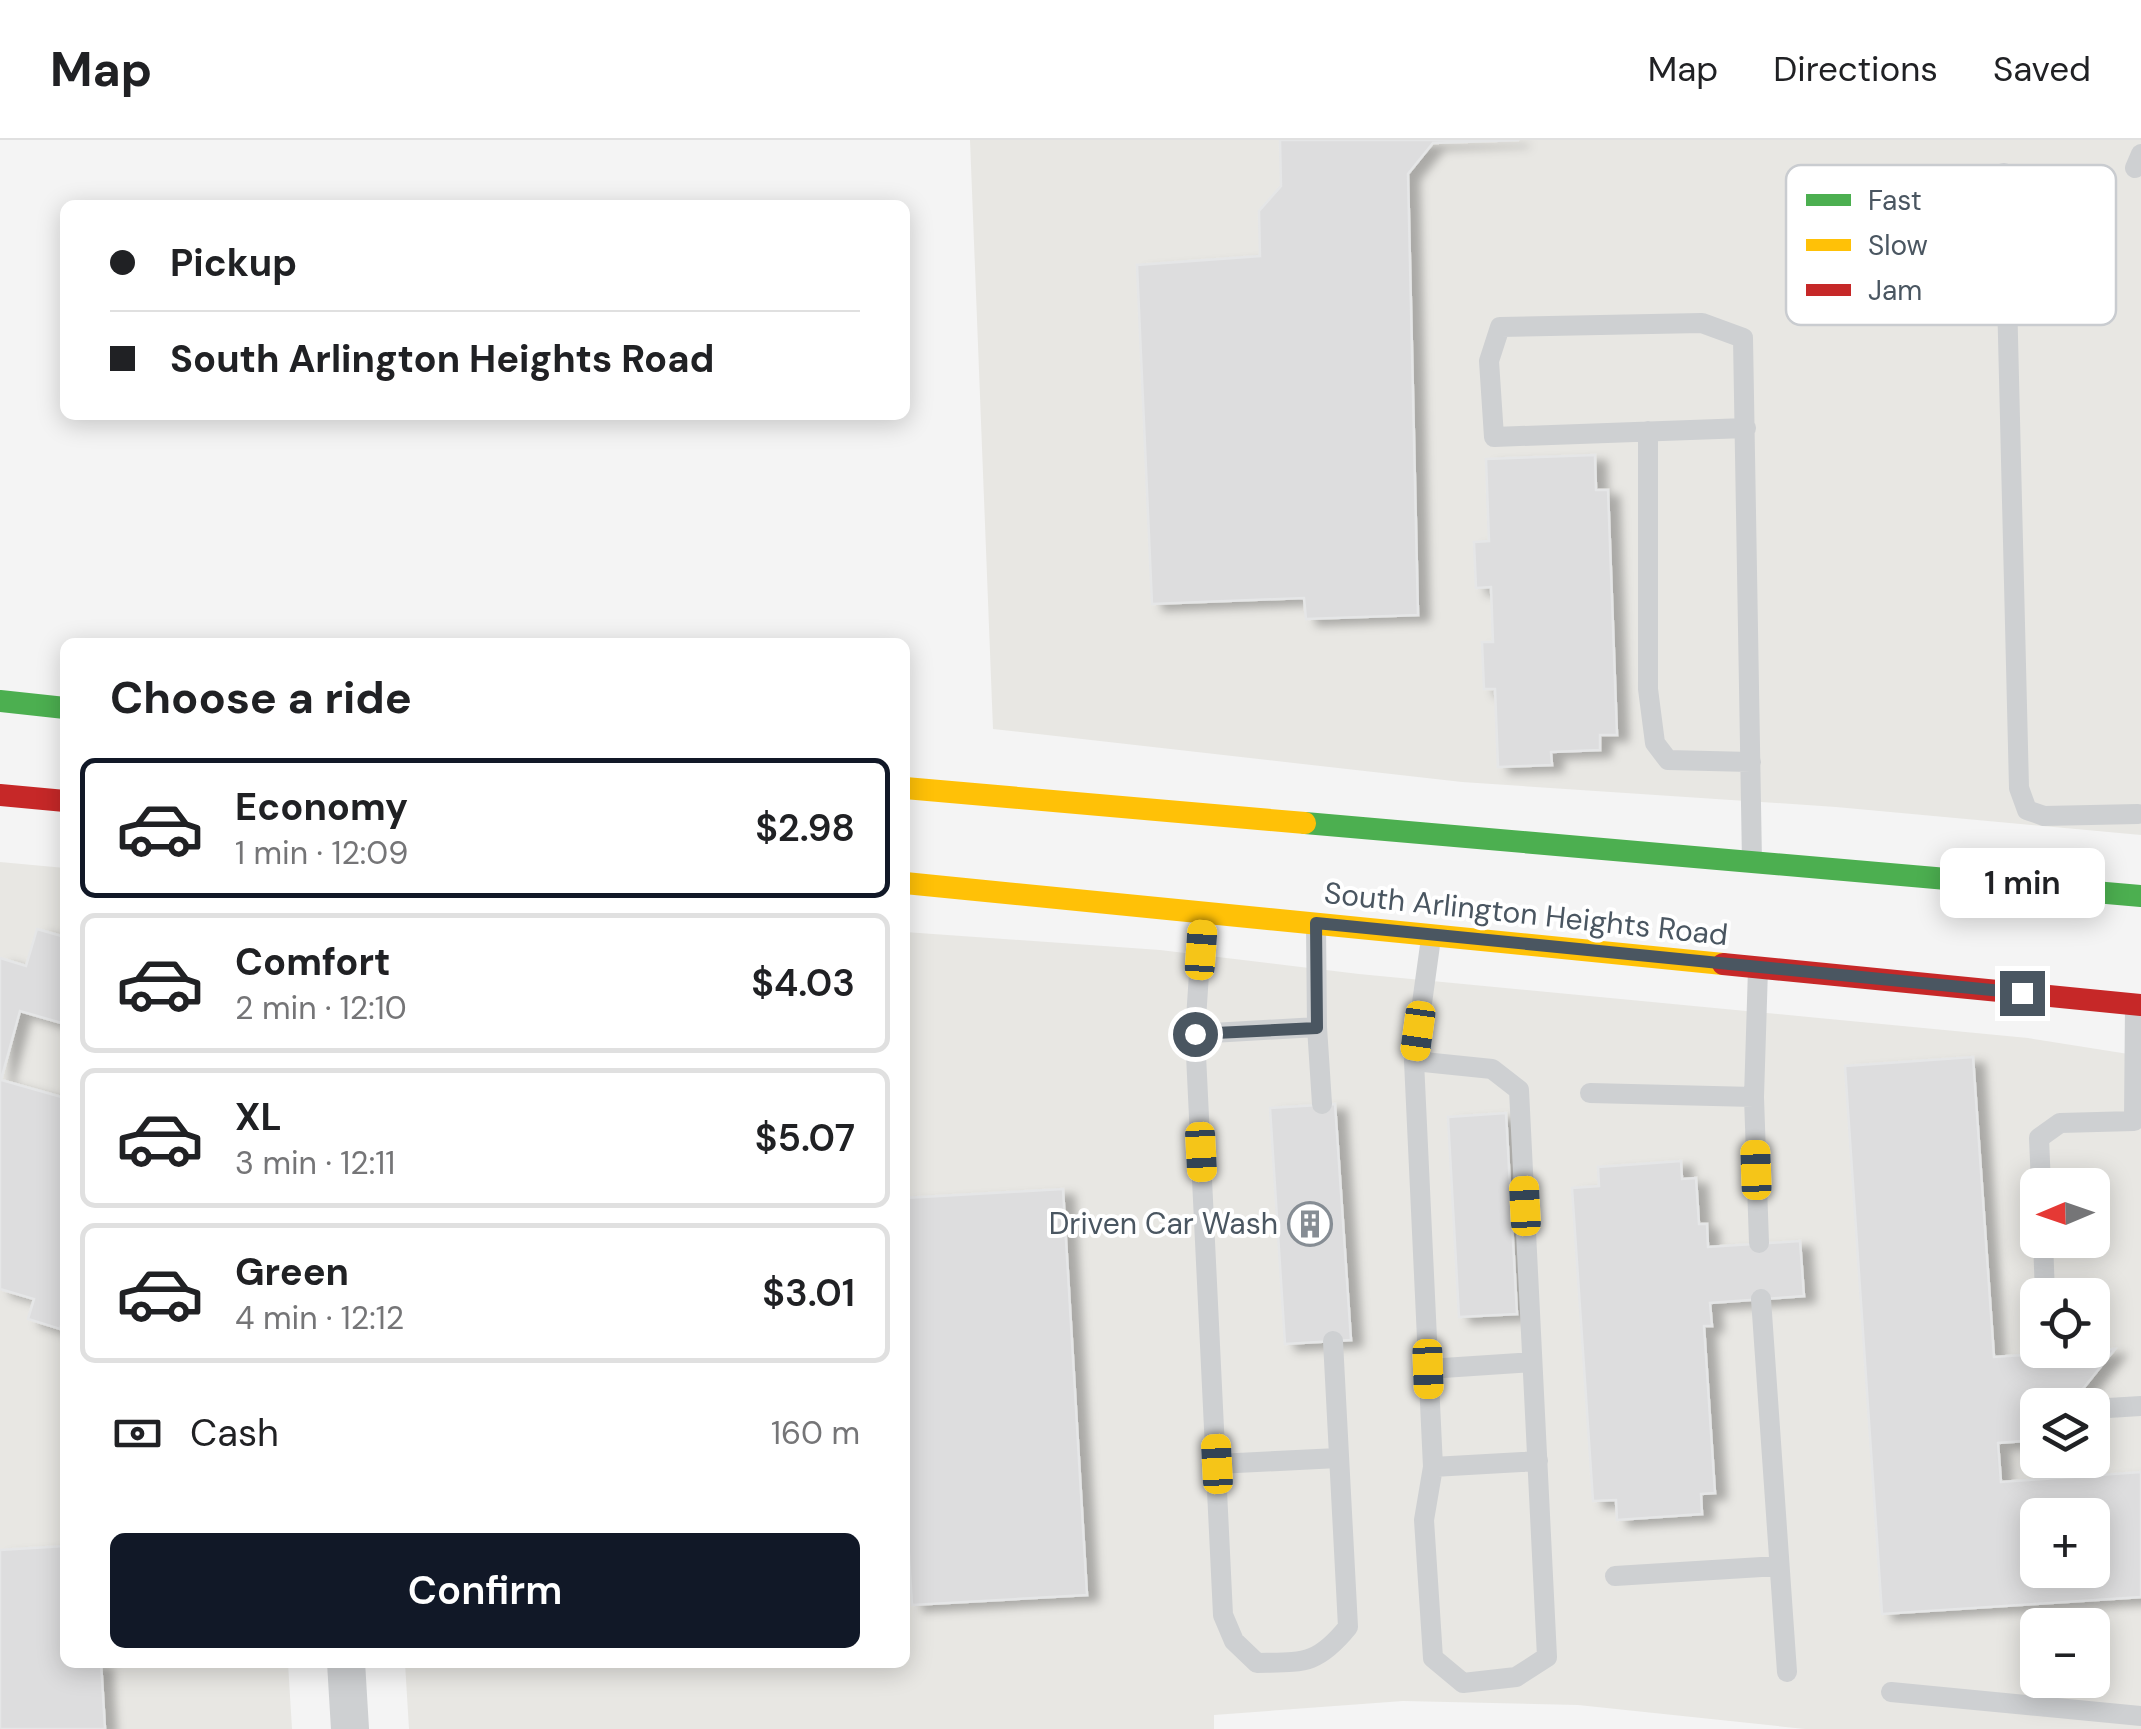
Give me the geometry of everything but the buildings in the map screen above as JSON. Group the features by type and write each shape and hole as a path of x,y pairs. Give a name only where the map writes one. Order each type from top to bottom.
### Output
{"main road":[{"path":"0,701 60,707"},
{"path":"910,788 2141,896"},
{"path":"0,795 60,801"},
{"name":"South Arlington Heights Road","path":"910,883 2138,1004"}],"street":[{"path":"346,1668 350,1729"}],"lane":[{"path":"1746,428 1494,437 1488,361 1500,328 1702,323 1743,338 1746,428 1752,863"},
{"path":"2008,325 2019,788 2027,810 2044,816 2138,814"},
{"path":"1648,431 1648,689 1655,743 1668,760 1751,762"},
{"path":"1204,912 1195,1034 1222,1616 1234,1641 1257,1663 1307,1662 1328,1652 1348,1627 1333,1341"},
{"path":"1316,923 1322,1104"},
{"path":"1414,1061 1492,1069 1519,1090 1548,1657 1516,1677 1463,1683 1433,1658 1424,1520 1432,1468 1414,1061 1431,935"},
{"path":"1758,967 1754,1098 1759,1244"},
{"path":"2040,1168 2039,1138 2060,1123 2138,1121 2138,1004"},
{"path":"1195,1034 1317,1028"},
{"path":"1590,1093 1754,1098"},
{"path":"1761,1299 1787,1672"},
{"path":"1428,1369 1532,1362"},
{"path":"2110,1409 2141,1406"},
{"path":"1217,1464 1338,1458"},
{"path":"1432,1468 1538,1461"},
{"path":"1616,1576 1778,1566"},
{"path":"1891,1692 2141,1716"}],"shaded area":[{"path":"970,140 2141,140 2141,835 1836,807 1462,782 993,729"},
{"path":"0,862 60,868 60,1668 288,1668 292,1729 0,1729"},
{"path":"910,932 1160,950 1359,974 2028,1038 2141,1056 2141,1729 1805,1729 1578,1705 1403,1701 1214,1715 1214,1729 409,1729 405,1668 910,1668"}],"traffic: fast":[{"path":"0,701 60,707"},
{"path":"1305,823 2141,896"}],"traffic: slow":[{"path":"910,788 1305,823"},
{"path":"910,883 1723,964"}],"traffic: jam":[{"path":"0,795 60,801"},
{"path":"1723,964 2141,1005"}],"place":[{"name":"Driven Car Wash","path":"1310,1224"}],"route":[{"path":"1195,1034 1317,1028 1316,923 2022,993"}]}
